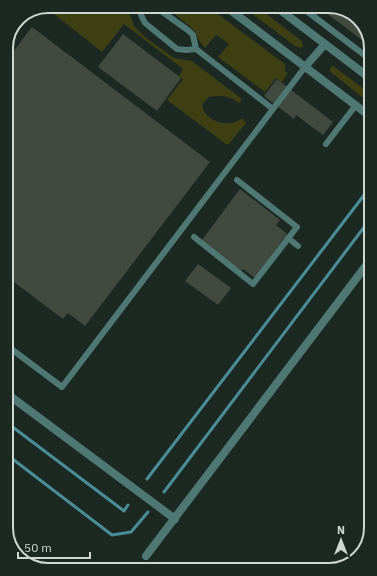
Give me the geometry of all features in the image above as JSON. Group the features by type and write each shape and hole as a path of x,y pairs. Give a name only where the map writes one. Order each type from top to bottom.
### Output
{"street":[{"path":"234,13 364,111"},
{"path":"284,13 364,74"},
{"path":"306,67 325,44"},
{"path":"146,556 364,268"},
{"path":"13,398 175,519"}],"lane":[{"path":"141,13 145,23 177,49 196,49"},
{"path":"164,13 189,31 193,36 196,49 273,109"},
{"path":"309,13 364,55"},
{"path":"13,350 62,387 306,67"},
{"path":"326,144 356,105"},
{"path":"194,237 253,284 297,227 237,180"},
{"path":"288,238 298,246"}],"shaded area":[{"path":"53,13 128,13 130,15 134,26 145,37 174,58 192,61 242,99 239,103 225,97 209,97 202,106 204,112 208,116 213,120 225,123 231,123 242,118 246,123 229,144 226,144 167,100 183,79 179,76 183,69 124,24 102,52"},
{"path":"173,13 216,13 285,64 285,71 288,73 282,82 276,78 265,92 218,57 229,44 216,35 205,48 194,30"},
{"path":"251,13 265,13 302,42 303,46 301,48 295,46"},
{"path":"333,66 364,89 364,98 333,74 330,71 330,68"}],"building":[{"path":"326,13 340,15 352,22 359,31 363,41"},
{"path":"32,27 210,162 85,326 68,313 63,319 13,281 13,52"},
{"path":"123,34 181,78 157,111 98,67"},
{"path":"277,79 333,122 323,135 296,115 294,119 264,96"},
{"path":"240,189 280,220 276,225 287,234 255,278 243,269 239,274 199,244"},
{"path":"198,264 231,288 218,305 185,281"}],"waterway":[{"path":"147,479 364,195"},
{"path":"164,492 364,227"},
{"path":"13,427 124,511 128,505"},
{"path":"13,459 112,535 131,532 148,512"}]}
